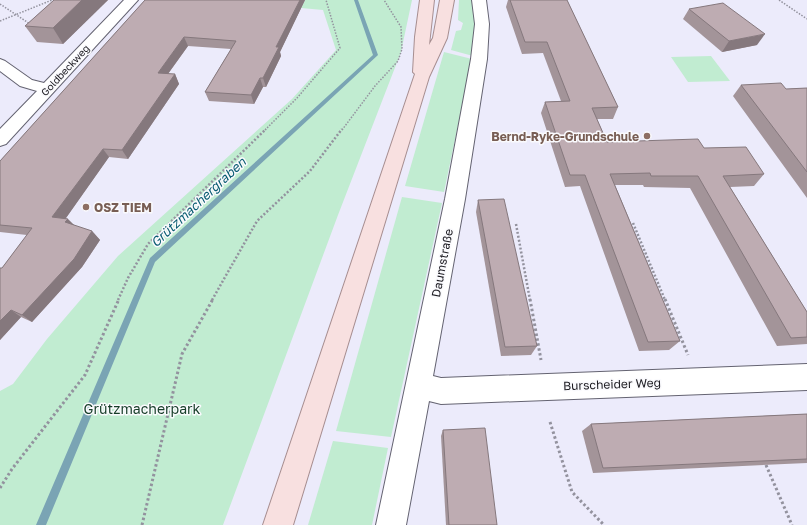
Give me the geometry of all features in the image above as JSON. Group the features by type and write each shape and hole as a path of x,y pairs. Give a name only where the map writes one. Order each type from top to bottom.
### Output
{"main road":[{"path":"421,77 422,37 427,0"},
{"path":"278,525 421,77 440,38 447,0"}],"street":[{"name":"Goldbeckweg","path":"0,140 131,0"},
{"name":"Daumstraße","path":"391,525 455,199 479,59 482,24 479,0"},
{"path":"0,64 26,83 48,89"},
{"name":"Burscheider Weg","path":"418,386 441,391 807,377"}],"path":[{"path":"0,21 52,0"},
{"path":"0,488 12,469 85,375 128,278 148,244 297,98 340,48 326,0"},
{"path":"142,525 182,354 257,221 310,171 375,86 398,61 402,49 401,28 384,0"},
{"path":"779,0 807,19"},
{"path":"0,4 30,24 34,24"},
{"path":"633,223 688,355"},
{"path":"516,224 541,360"},
{"path":"550,422 572,492 604,525"},
{"path":"766,465 792,525"}],"green space":[{"name":"Grützmacherpark","path":"305,0 412,0 401,52 338,215 223,525 0,525 0,391 13,384 47,339 118,256 292,99 336,50 323,10 301,8"},
{"path":"459,0 475,0 477,16 473,56 451,50 456,31 461,30 463,23 458,20"},
{"path":"444,52 472,59 444,192 405,186"},
{"path":"711,56 730,81 688,82 671,57"},
{"path":"402,197 442,203 391,437 336,431"},
{"path":"333,441 388,448 372,525 308,525"}],"building":[{"path":"54,0 82,0 53,28 25,26"},
{"path":"145,0 300,0 276,47 279,47 263,78 260,78 251,95 205,92 236,41 184,37 158,73 175,74 122,150 103,149 52,217 68,219 65,222 92,231 74,259 22,315 11,310 0,321 0,268 2,268 32,228 0,225 0,161"},
{"path":"510,0 567,0 618,107 592,108 607,142 698,139 704,148 746,147 764,174 723,176 807,312 807,337 791,338 698,176 651,176 650,173 610,174 680,341 648,342 585,175 570,175 545,102 570,101 547,42 525,42"},
{"path":"723,3 765,34 729,41 689,9"},
{"path":"781,83 786,89 807,88 807,172 741,85"},
{"path":"504,199 537,346 505,347 478,200"},
{"path":"807,414 807,459 603,468 591,424"},
{"path":"485,428 497,525 449,525 443,430"}],"waterway":[{"name":"Grützmachergraben","path":"41,525 152,260 376,55 356,0"}],"place":[{"name":"Bernd-Ryke-Grundschule","path":"647,136"},
{"name":"OSZ TIEM","path":"86,207"}]}
